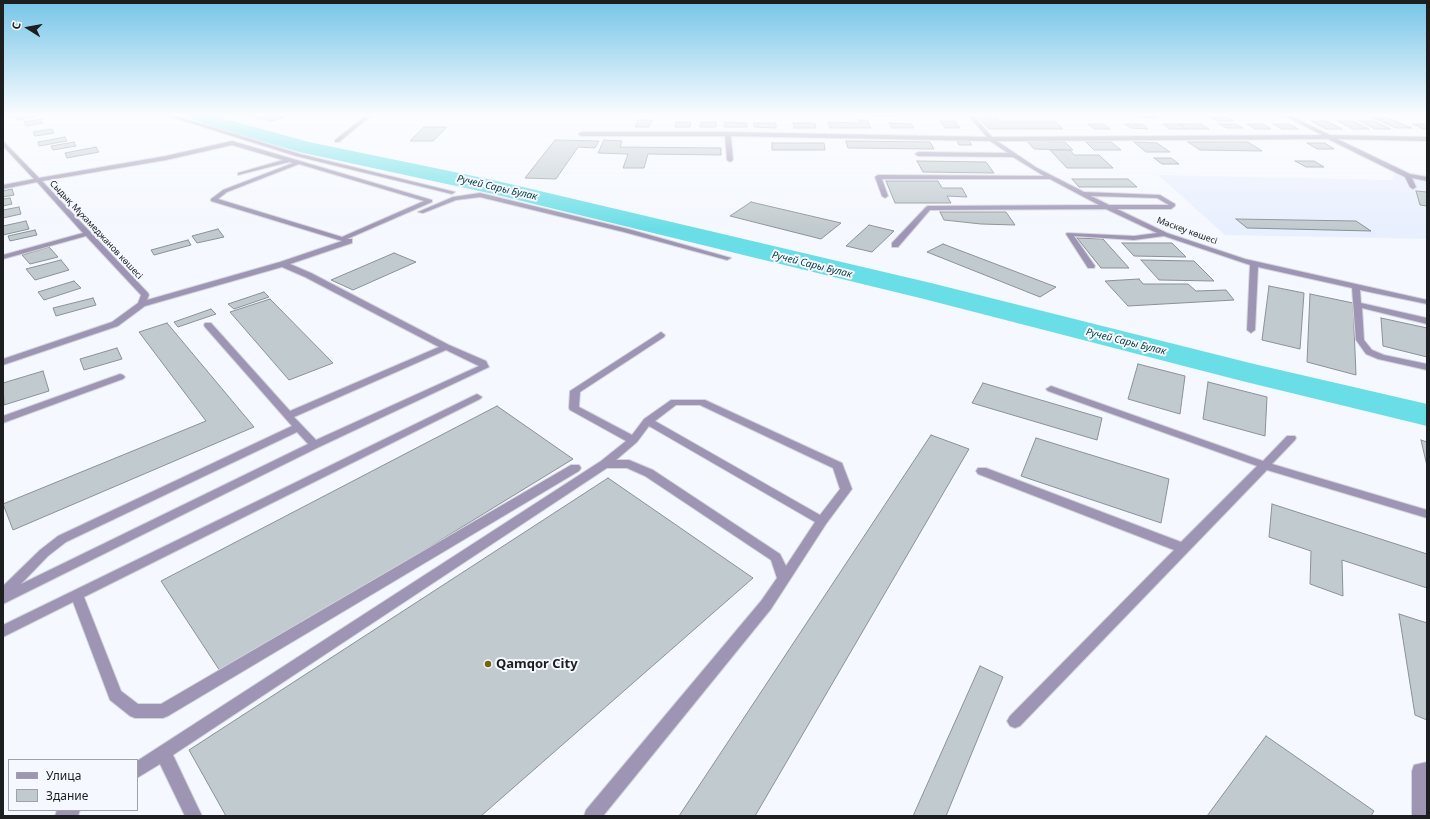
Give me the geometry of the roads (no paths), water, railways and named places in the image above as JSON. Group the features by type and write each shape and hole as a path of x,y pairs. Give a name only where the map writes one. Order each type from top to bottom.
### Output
{"street":[{"name":"Сыдық Мұхамеджанов көшесі","path":"11,152 145,295 142,304"},
{"path":"3,187 191,152"},
{"path":"262,152 430,201 342,239 213,200 225,191 297,163"},
{"path":"289,152 452,192"},
{"path":"729,152 730,160"},
{"name":"Мәскеу көшесі","path":"1010,152 1051,178 1107,207 1165,234 1254,264 1427,302"},
{"path":"1360,152 1408,176 1427,179"},
{"path":"918,154 1014,155"},
{"path":"240,174 287,160 298,155"},
{"path":"1408,176 1413,187"},
{"path":"885,196 878,177 1051,178"},
{"path":"895,245 928,208 1171,207 1173,205 1158,196 1082,194"},
{"path":"3,362 115,324 142,304 324,251 455,198 480,195 633,232 727,258"},
{"path":"3,257 87,234"},
{"path":"1091,266 1069,234 1134,238 1165,234"},
{"path":"3,599 315,445 484,367 483,363 446,347 308,275 283,264"},
{"path":"1251,330 1254,264"},
{"path":"1356,287 1360,340 1369,352 1381,357 1427,367"},
{"path":"1358,305 1427,321"},
{"path":"208,325 287,416 315,445"},
{"path":"633,440 574,408 575,391 661,335"},
{"path":"287,416 446,347"},
{"path":"3,420 120,376"},
{"path":"1051,389 1264,465 1427,514"},
{"path":"3,631 77,596 477,397"},
{"path":"138,769 164,754 605,464 633,440 648,421 674,402 702,402 838,466 846,489 822,521 761,611 592,816"},
{"path":"648,421 822,521"},
{"path":"3,594 44,553 62,540 298,428"},
{"path":"1015,721 1291,438"},
{"path":"605,464 629,464 649,472 776,557 784,579"},
{"path":"77,596 114,695 135,711 164,711 575,468"},
{"path":"982,471 1183,548"},
{"path":"164,754 194,816"},
{"path":"1420,816 1420,771 1427,770"}],"waterway":[{"name":"Ручей Сары Булак","path":"326,152 493,187 931,292 1254,374 1427,415"}],"place":[{"name":"Qamqor City","path":"488,664"}]}
